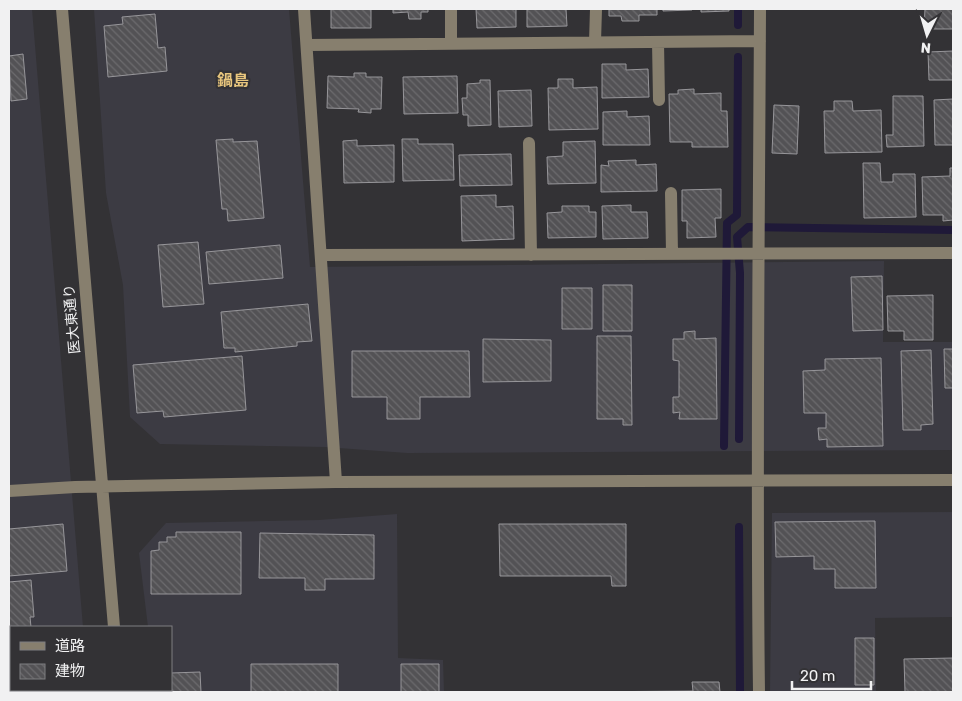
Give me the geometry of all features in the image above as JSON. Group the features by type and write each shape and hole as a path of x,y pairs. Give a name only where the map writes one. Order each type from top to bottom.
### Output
{"street":[{"name":"医大東通り","path":"62,9 114,626"},
{"path":"304,9 336,482"},
{"path":"451,9 452,43"},
{"path":"595,42 596,9"},
{"path":"760,9 760,240 754,253 760,692"},
{"path":"307,45 760,41"},
{"path":"658,42 658,100"},
{"path":"529,143 531,254"},
{"path":"671,194 672,254"},
{"path":"322,256 953,253"},
{"path":"9,491 101,486 336,482 953,480"}],"shaded area":[{"path":"9,9 32,9 83,626 10,626 9,653"},
{"path":"94,9 289,9 310,267 884,261 883,342 953,342 953,450 407,453 325,447 160,444 130,417 123,285 106,193"},
{"path":"953,512 953,617 875,618 876,692 770,692 772,513"},
{"path":"397,514 398,658 443,660 444,692 155,692 172,691 172,626 148,626 139,553 166,523 319,520"}],"building":[{"path":"331,9 371,9 371,28 331,28"},
{"path":"393,9 428,9 428,12 421,12 421,19 409,19 408,12 393,13"},
{"path":"476,9 516,9 516,27 477,28"},
{"path":"527,9 566,9 567,26 527,27"},
{"path":"609,9 657,9 657,15 639,15 639,21 622,21 621,16 609,16"},
{"path":"663,9 692,9 692,10 663,11"},
{"path":"701,9 729,9 729,11 701,12"},
{"path":"925,9 953,9 953,29 924,29"},
{"path":"155,14 158,48 165,47 167,71 108,77 104,26 123,24 122,17"},
{"path":"953,51 953,80 929,80 928,52"},
{"path":"23,54 27,99 11,101 9,56"},
{"path":"602,64 626,64 626,70 648,69 649,97 602,98"},
{"path":"354,73 366,73 366,77 382,77 381,109 371,109 371,113 358,112 359,109 327,108 328,76 354,77"},
{"path":"457,76 458,113 404,114 403,77"},
{"path":"558,79 573,79 573,88 597,87 598,129 549,130 548,88 558,88"},
{"path":"480,80 490,80 491,125 468,126 468,115 463,115 462,98 467,98 467,84 480,83"},
{"path":"694,89 694,94 721,93 721,111 727,111 728,147 692,147 692,142 670,142 669,94 678,94 678,90"},
{"path":"531,90 532,126 499,127 498,91"},
{"path":"893,96 923,96 924,146 887,147 886,135 893,135"},
{"path":"953,99 953,145 935,145 934,100"},
{"path":"834,101 852,101 853,111 881,110 882,152 825,153 824,111 834,111"},
{"path":"774,105 799,106 797,154 772,153"},
{"path":"627,111 627,117 649,116 650,145 603,145 603,112"},
{"path":"233,139 233,142 257,141 264,218 228,221 227,209 222,209 216,140"},
{"path":"402,139 418,139 418,144 453,144 454,180 403,181"},
{"path":"357,140 357,146 394,145 394,182 344,183 343,141"},
{"path":"595,141 596,183 548,184 547,157 563,156 563,142"},
{"path":"511,154 512,185 460,186 459,155"},
{"path":"636,160 636,165 656,164 657,191 601,192 601,165 609,166 608,161"},
{"path":"863,163 880,163 881,182 893,182 893,174 915,174 916,217 864,218"},
{"path":"950,168 953,168 953,220 943,221 943,215 923,215 922,177 950,176"},
{"path":"721,189 721,218 715,218 716,237 687,238 687,221 682,221 682,190"},
{"path":"496,195 496,207 513,206 514,239 462,241 461,196"},
{"path":"631,205 631,212 647,212 648,238 603,239 602,206"},
{"path":"562,206 589,206 589,212 596,212 596,237 548,238 547,213 562,212"},
{"path":"198,242 204,304 163,307 158,245"},
{"path":"280,245 283,278 209,284 206,252"},
{"path":"882,276 883,330 853,331 851,277"},
{"path":"603,285 632,285 632,331 603,331"},
{"path":"562,288 592,288 592,329 562,329"},
{"path":"933,295 933,340 904,340 904,331 888,331 887,296"},
{"path":"308,304 312,341 297,342 297,346 235,352 235,348 224,348 221,312"},
{"path":"695,331 695,339 716,338 717,419 679,419 680,412 673,413 673,397 679,397 679,361 673,360 673,339 684,339 684,332"},
{"path":"597,336 631,336 632,425 623,425 623,419 597,419"},
{"path":"483,339 551,340 551,381 483,382"},
{"path":"944,349 953,349 953,388 945,388"},
{"path":"931,350 933,424 921,425 921,430 903,430 901,351"},
{"path":"352,351 469,351 470,397 420,397 420,419 387,419 387,397 352,397"},
{"path":"242,356 246,410 164,417 163,411 137,413 133,365"},
{"path":"881,358 883,446 827,447 827,439 819,440 818,428 826,428 826,413 804,413 803,371 825,370 825,359"},
{"path":"875,521 876,588 835,588 835,569 814,569 814,556 776,557 775,522"},
{"path":"63,524 67,571 9,576 9,529"},
{"path":"499,524 626,524 626,586 612,586 611,576 500,576"},
{"path":"176,532 241,532 241,594 151,594 151,551 159,550 159,542 167,542 167,537 176,537"},
{"path":"260,533 374,535 374,579 325,579 325,590 305,590 305,578 259,578"},
{"path":"31,580 34,617 30,617 31,626 10,626 10,641 9,641 9,582"},
{"path":"855,638 874,638 874,685 855,685"},
{"path":"953,658 953,692 905,692 904,659"},
{"path":"9,660 10,691 33,691 9,692"},
{"path":"251,664 338,664 338,692 251,692"},
{"path":"401,664 439,664 439,692 401,692"},
{"path":"200,672 201,692 162,692 172,691 172,673"},
{"path":"692,682 719,682 720,692 571,692 693,691"}],"waterway":[{"path":"738,9 738,25"},
{"path":"724,446 727,223 737,215 738,57"},
{"path":"739,439 740,273 737,237 748,227 953,230"},
{"path":"739,527 740,692"}],"district":[{"name":"鍋島","path":"233,80"}]}
